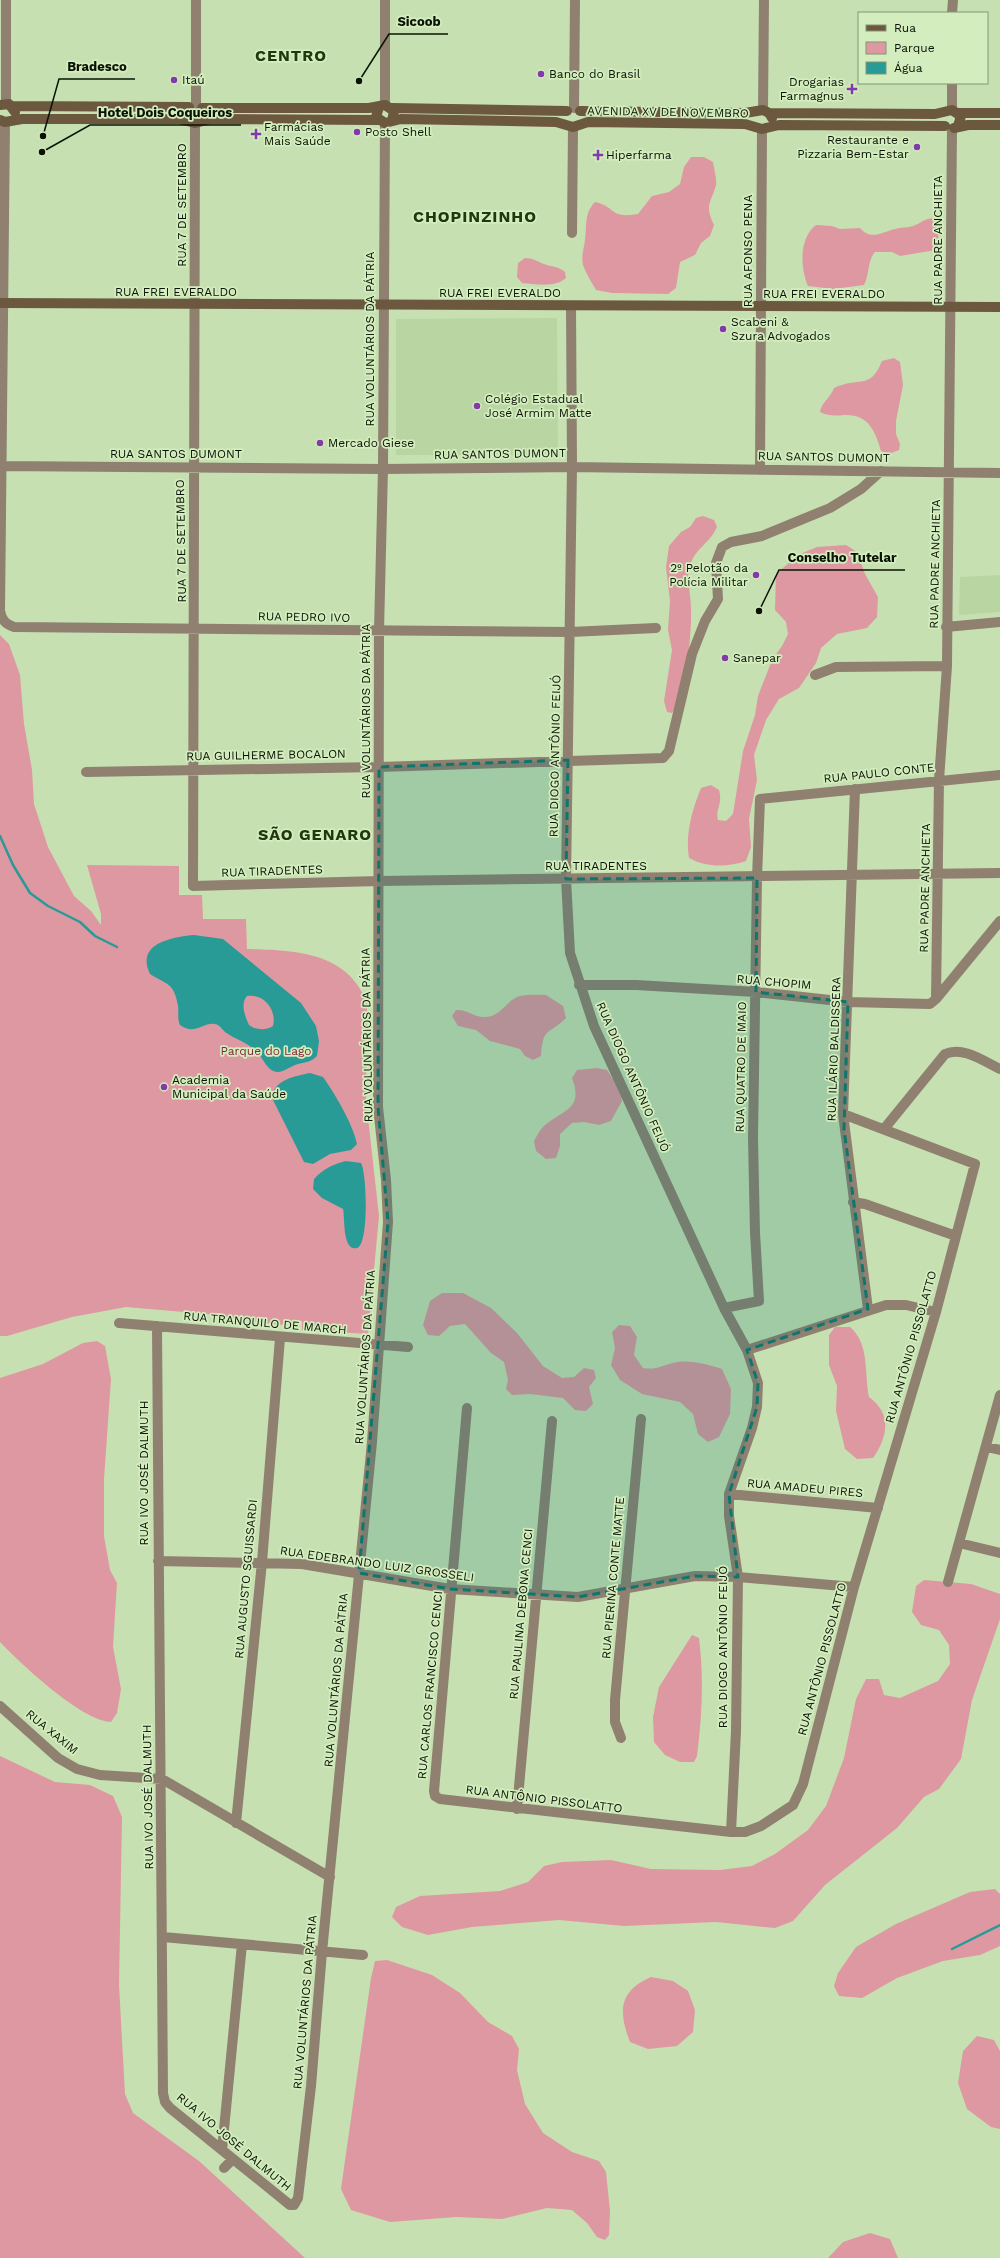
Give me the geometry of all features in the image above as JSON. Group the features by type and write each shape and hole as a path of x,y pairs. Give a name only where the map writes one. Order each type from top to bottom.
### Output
{"main road":[{"name":"AVENIDA XV DE NOVEMBRO","path":"6,105 196,107 385,106 574,110 1000,113"},
{"path":"6,105 15,113 6,120"},
{"path":"385,106 394,114 385,121 376,114 385,106"},
{"path":"196,107 205,114 195,122 186,114 196,107"},
{"path":"574,110 583,118 573,125 564,117 574,110"},
{"path":"763,112 772,120 762,127 753,119 763,112"},
{"path":"952,112 961,120 952,127 943,119 952,112"},
{"name":"AVENIDA XV DE NOVEMBRO","path":"6,120 179,119 195,122 210,119 548,122 573,125 588,122 762,127 952,127 1000,125"},
{"name":"RUA FREI EVERALDO","path":"2,303 382,306 1000,307"}],"street":[{"path":"6,0 6,105"},
{"path":"196,0 196,107"},
{"path":"385,0 385,106"},
{"path":"574,0 574,110"},
{"path":"763,112 764,0"},
{"path":"952,0 952,12"},
{"path":"952,84 952,112"},
{"path":"1,466 2,303 6,120"},
{"name":"RUA VOLUNTÁRIOS DA PÁTRIA","path":"294,2205 298,2198 311,2086 322,1952 372,1442 388,1222 378,1107 379,631 383,469 382,306 385,121"},
{"name":"RUA 7 DE SETEMBRO","path":"193,886 195,122"},
{"path":"572,232 573,125"},
{"name":"RUA AFONSO PENA","path":"760,470 762,127"},
{"name":"RUA PADRE ANCHIETA","path":"936,999 939,875 939,780 947,666 946,627 950,472 952,127"},
{"name":"RUA DIOGO ANTÔNIO FEIJÓ","path":"571,306 572,467 566,879 570,953 579,985 594,1026 724,1308 747,1350 758,1383 757,1407 729,1494 729,1516 738,1577 736,1731 731,1832"},
{"name":"RUA SANTOS DUMONT","path":"1,466 383,469 572,467 1000,473"},
{"name":"RUA PEDRO IVO","path":"1,466 2,619 8,625 14,627 570,632 656,628"},
{"name":"RUA GUILHERME BOCALON","path":"86,772 379,767 663,758 669,750 692,654 705,621 718,599 716,563 722,547 731,542 768,534 830,508 861,489 881,471"},
{"path":"946,627 1000,622"},
{"path":"815,675 836,668 947,666"},
{"name":"RUA PAULO CONTE","path":"760,799 855,788 1000,775"},
{"name":"RUA ILÁRIO BALDISSERA","path":"855,788 853,876 843,1114 853,1202 868,1310"},
{"name":"RUA QUATRO DE MAIO","path":"724,1308 759,1301 755,1233 753,1138 757,878 760,799"},
{"name":"RUA TIRADENTES","path":"193,886 379,881 757,878 1000,873"},
{"path":"936,999 1000,921"},
{"name":"RUA CHOPIM","path":"579,985 636,985 756,992 848,1002 930,1004 936,999"},
{"path":"843,1114 884,1129 945,1054 953,1050 961,1051 1000,1069"},
{"name":"RUA ANTÔNIO PISSOLATTO","path":"435,1796 440,1799 517,1809 731,1832 745,1832 761,1826 793,1805 803,1784 854,1587 936,1312 975,1164 884,1129"},
{"path":"853,1202 865,1204 956,1236"},
{"path":"747,1350 886,1305 906,1305 936,1312"},
{"name":"RUA TRANQUILO DE MARCH","path":"119,1323 280,1338 408,1347"},
{"name":"RUA IVO JOSÉ DALMUTH","path":"157,1326 158,1561 165,2102 232,2159 290,2205 294,2205"},
{"name":"RUA AUGUSTO SGUISSARDI","path":"236,1823 262,1562 280,1338"},
{"path":"948,1582 987,1447 1000,1395"},
{"name":"RUA CARLOS FRANCISCO CENCI","path":"435,1796 434,1791 450,1589 467,1408"},
{"name":"RUA PIERINA CONTE MATTE","path":"621,1738 615,1722 615,1700 641,1419"},
{"name":"RUA PAULINA DEBONA CENCI","path":"517,1809 552,1421"},
{"path":"987,1447 1000,1450"},
{"name":"RUA AMADEU PIRES","path":"729,1494 878,1508"},
{"path":"959,1543 1000,1553"},
{"name":"RUA EDEBRANDO LUIZ GROSSELI","path":"158,1561 302,1564 359,1572 450,1589 578,1597 695,1576 738,1577 854,1587"},
{"name":"RUA XAXIM","path":"0,1706 58,1758 77,1768 100,1775 162,1780"},
{"path":"162,1780 330,1877"},
{"path":"163,1937 364,1955"},
{"path":"222,2150 242,1944"},
{"path":"224,2168 232,2159"}],"highlighted area":[{"path":"568,760 566,879 757,878 756,992 848,1002 844,1129 868,1309 747,1350 758,1383 757,1407 729,1494 738,1577 695,1576 578,1597 450,1589 359,1573 388,1222 378,1107 379,767"}],"shaded area":[{"name":"Colégio Estadual José Armim Matte","path":"557,318 558,455 396,455 396,319"},
{"path":"1000,575 1000,612 959,615 960,577"}],"green space":[{"path":"691,157 704,157 713,162 716,185 709,204 709,213 714,225 710,236 701,243 695,255 680,262 676,288 668,294 612,293 596,290 590,281 582,262 587,220 591,206 595,202 602,204 617,214 638,214 652,196 669,192 680,184 684,167"},
{"path":"934,218 937,221 939,243 936,250 900,256 892,252 875,252 871,259 864,285 833,289 808,286 803,270 804,245 806,237 816,225 832,226 840,229 860,228 864,232 872,235 897,228 911,227 927,219"},
{"path":"525,258 560,269 565,272 566,278 562,281 551,284 522,283 517,277 518,263"},
{"path":"894,358 900,362 903,385 896,421 896,434 900,444 899,450 889,454 881,451 873,430 865,420 852,415 838,416 820,412 822,406 834,388 850,383 868,380 878,370 882,361"},
{"path":"703,516 714,520 717,527 710,539 694,556 689,569 688,578 691,619 689,648 681,693 677,705 672,713 667,712 664,701 672,650 668,630 670,601 666,567 669,546 681,532 690,527 696,518"},
{"path":"846,545 857,552 865,574 878,597 877,617 867,628 837,634 821,648 816,663 799,688 779,699 766,720 754,755 757,780 749,819 751,847 746,861 718,866 703,864 689,858 688,840 690,823 701,788 711,785 719,790 720,799 717,813 718,820 726,821 733,814 743,751 755,715 758,696 772,660 788,634 786,622 775,610 776,574 798,555 817,547"},
{"name":"Parque do Lago","path":"0,635 9,644 20,675 24,724 32,770 34,804 48,847 74,896 91,911 101,925 101,914 87,865 179,866 179,895 202,895 203,919 246,919 247,949 300,953 333,963 347,973 358,986 367,1003 366,1100 379,1216 368,1334 302,1330 302,1321 280,1325 207,1314 126,1307 72,1317 7,1336 0,1336"},
{"path":"528,995 546,995 563,1006 566,1018 548,1032 543,1040 541,1056 533,1060 525,1056 520,1049 490,1041 476,1030 458,1026 452,1016 456,1010 460,1010 482,1017 491,1016 499,1012 509,1002 517,997"},
{"path":"597,1068 607,1070 619,1088 622,1101 611,1121 599,1125 584,1122 572,1123 560,1134 560,1146 556,1158 546,1159 536,1151 534,1141 543,1127 570,1108 575,1096 575,1088 572,1078 577,1070"},
{"path":"442,1293 463,1293 491,1308 517,1333 543,1366 562,1378 574,1377 584,1368 594,1370 596,1378 589,1387 593,1404 586,1411 575,1410 563,1398 530,1394 512,1395 506,1389 508,1380 504,1362 491,1353 465,1324 450,1326 439,1336 428,1335 423,1325 430,1301"},
{"path":"619,1325 630,1326 637,1337 634,1355 643,1368 655,1368 679,1362 691,1362 722,1369 731,1389 730,1414 719,1437 708,1442 698,1434 693,1414 680,1402 642,1394 620,1380 611,1365 615,1348 612,1332"},
{"path":"835,1327 850,1327 861,1342 865,1359 869,1397 881,1411 884,1418 885,1426 882,1442 873,1458 857,1459 845,1449 836,1411 837,1386 829,1365 829,1335"},
{"path":"97,1341 105,1346 111,1379 104,1479 104,1536 110,1570 117,1583 113,1647 121,1689 117,1713 111,1722 99,1719 84,1712 52,1690 22,1664 0,1642 0,1378 43,1364 83,1343"},
{"path":"924,1580 971,1584 1000,1594 1000,1619 972,1700 961,1759 939,1789 924,1797 897,1828 825,1885 793,1921 775,1928 716,1922 624,1926 559,1920 472,1927 428,1935 402,1927 392,1917 396,1907 420,1896 500,1891 528,1882 544,1866 562,1862 611,1860 651,1869 720,1870 752,1866 775,1854 808,1830 826,1806 844,1758 856,1699 866,1679 879,1679 884,1695 900,1698 938,1681 950,1664 949,1645 939,1630 921,1625 912,1612 916,1586"},
{"path":"692,1635 699,1638 701,1653 702,1697 700,1726 697,1756 694,1762 680,1762 665,1755 654,1742 653,1717 659,1687"},
{"path":"0,1756 55,1782 90,1785 113,1796 122,1817 119,1985 125,2094 133,2113 199,2161 305,2258 0,2258"},
{"path":"995,1889 1000,1894 1000,1946 980,1955 943,1961 897,1978 862,1998 839,1996 834,1986 838,1973 856,1947 896,1924 970,1892"},
{"path":"387,1960 432,1975 460,1993 488,2022 512,2036 519,2049 517,2070 525,2104 543,2133 572,2152 599,2161 606,2172 610,2211 609,2235 605,2240 597,2237 587,2223 572,2210 547,2208 502,2219 456,2217 390,2222 351,2210 341,2189 371,1978 375,1961"},
{"path":"651,1977 673,1981 688,1991 695,2010 693,2032 677,2046 648,2049 630,2042 624,2021 624,2003 627,1996 633,1989"},
{"path":"977,2036 994,2040 1000,2051 1000,2129 991,2127 967,2109 958,2083 963,2051"},
{"path":"870,2233 890,2239 898,2258 828,2258 843,2242"}],"water":[{"path":"194,935 223,939 301,1003 316,1026 319,1041 317,1056 309,1061 278,1072 269,1068 255,1050 225,1032 220,1026 211,1024 190,1029 180,1025 178,1006 174,992 169,985 150,974 147,964 148,955 158,944 167,940","holes":["247,996 253,996 264,1000 271,1009 274,1020 273,1026 270,1028 261,1029 254,1028 249,1025 245,1014 244,1003"]},
{"path":"310,1073 323,1077 328,1084 348,1118 357,1144 351,1150 330,1154 313,1164 304,1162 272,1098 276,1087 281,1083 292,1077"},
{"path":"346,1161 361,1163 365,1180 366,1208 364,1235 361,1244 357,1248 352,1248 349,1245 345,1233 343,1209 322,1198 313,1189 314,1179 321,1172 333,1165"}],"waterway":[{"path":"0,836 13,865 30,893 48,906 80,922 95,936 117,947"},
{"path":"952,1949 1000,1925"}],"place":[{"name":"Banco do Brasil","path":"541,74"},
{"name":"Itaú","path":"174,80"},
{"name":"Sicoob","path":"359,81"},
{"name":"Drogarias Farmagnus","path":"852,89"},
{"name":"Posto Shell","path":"357,132"},
{"name":"Farmácias Mais Saúde","path":"256,134"},
{"name":"Bradesco","path":"43,136"},
{"name":"Restaurante e Pizzaria Bem-Estar","path":"917,147"},
{"name":"Hotel Dois Coqueiros","path":"42,152"},
{"name":"Hiperfarma","path":"598,155"},
{"name":"Scabeni & Szura Advogados","path":"723,329"},
{"name":"Colégio Estadual José Armim Matte","path":"477,406"},
{"name":"Mercado Giese","path":"320,443"},
{"name":"2º Pelotão da Polícia Militar","path":"756,575"},
{"name":"Conselho Tutelar","path":"759,611"},
{"name":"Sanepar","path":"725,658"},
{"name":"Academia Municipal da Saúde","path":"164,1087"}],"district":[{"name":"CENTRO","path":"291,55"},
{"name":"CHOPINZINHO","path":"475,216"},
{"name":"SÃO GENARO","path":"315,834"}]}
